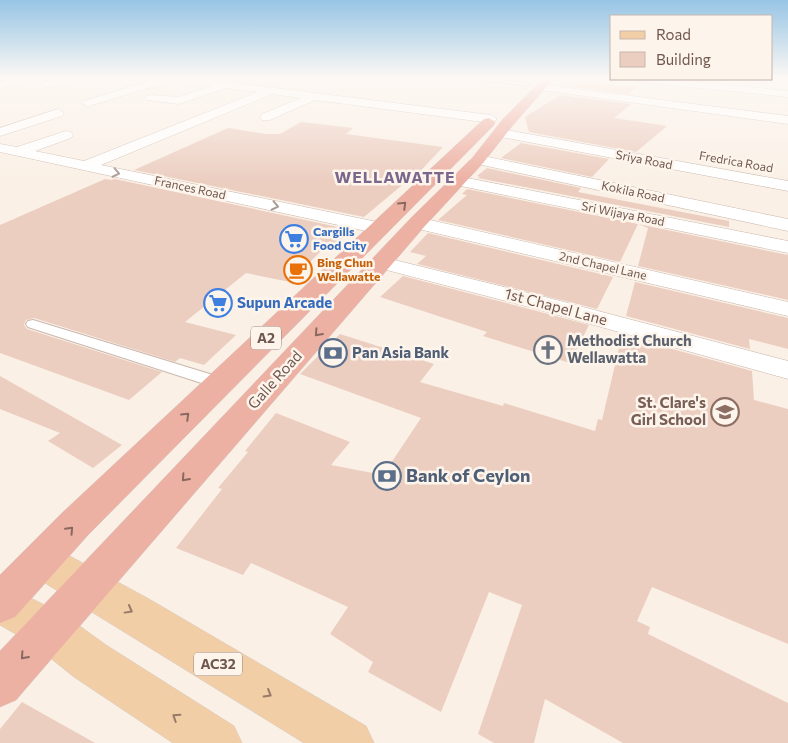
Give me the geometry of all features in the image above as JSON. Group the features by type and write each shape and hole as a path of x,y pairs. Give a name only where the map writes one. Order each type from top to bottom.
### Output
{"highway":[{"name":"Galle Road","path":"0,684 86,587 493,141 514,112"},
{"name":"Galle Road","path":"0,603 75,524 380,228 493,141"}],"main road":[{"path":"41,560 86,587"},
{"name":"AC32","path":"86,587 348,743"},
{"path":"0,603 48,629 90,661 218,743"}],"street":[{"path":"85,166 218,112"},
{"path":"266,117 278,112"},
{"path":"383,112 493,141 598,178"},
{"path":"723,112 788,120"},
{"path":"0,132 58,114"},
{"path":"0,158 66,135"},
{"name":"Fredrica Road","path":"493,141 788,172"},
{"name":"Sriya Road","path":"493,141 788,186"},
{"name":"Kokila Road","path":"493,141 788,225"},
{"name":"Frances Road","path":"0,148 380,228"},
{"name":"Sri Wijaya Road","path":"457,181 788,247"},
{"name":"2nd Chapel Lane","path":"417,223 788,309"},
{"name":"1st Chapel Lane","path":"382,263 537,302 788,370"}],"lane":[{"path":"34,324 220,383"}],"building":[{"path":"533,112 622,112 614,118 667,126 636,152 529,132 525,117"},
{"path":"301,122 353,128 346,134 443,147 410,182 407,181 364,217 134,170 228,128 266,134 280,134"},
{"path":"521,143 609,159 592,177 501,158"},
{"path":"487,168 581,188 578,192 729,221 729,227 478,178 480,177 477,176"},
{"path":"105,179 115,179 352,230 329,251 322,250 290,282 246,273 185,322 236,335 204,365 180,358 175,362 34,318 26,320 24,325 27,329 162,372 129,400 0,353 0,225"},
{"path":"467,189 638,224 620,262 438,220 467,195 462,194"},
{"path":"638,224 788,255 788,300 638,266 648,228"},
{"path":"428,233 613,277 597,309 417,264 426,256 410,252"},
{"path":"403,276 589,325 570,363 483,336 487,332 380,297"},
{"path":"635,282 788,318 788,349 749,339 750,349 626,316"},
{"path":"340,334 434,364 420,382 503,406 504,403 595,431 598,419 602,420 622,335 752,371 754,400 788,409 788,644 652,587 637,621 650,627 648,634 788,703 788,743 623,743 545,699 534,743 494,743 478,734 522,605 489,592 441,712 368,672 373,662 330,634 348,607 251,563 243,575 176,548 222,489 218,488 248,452 245,451 276,413 350,442 331,465 383,475 421,418 300,374"},
{"path":"0,376 122,445 93,468 48,441 60,433 0,409"},
{"path":"22,702 95,743 0,743 0,729"}],"place":[{"name":"Cargills Food City","path":"294,239"},
{"name":"Bing Chun Wellawatte","path":"298,270"},
{"name":"Supun Arcade","path":"218,303"},
{"name":"Methodist Church Wellawatta","path":"548,350"},
{"name":"Pan Asia Bank","path":"333,353"},
{"name":"St. Clare's Girl School","path":"725,412"},
{"name":"Bank of Ceylon","path":"387,476"}],"district":[{"name":"WELLAWATTE","path":"395,177"}]}
